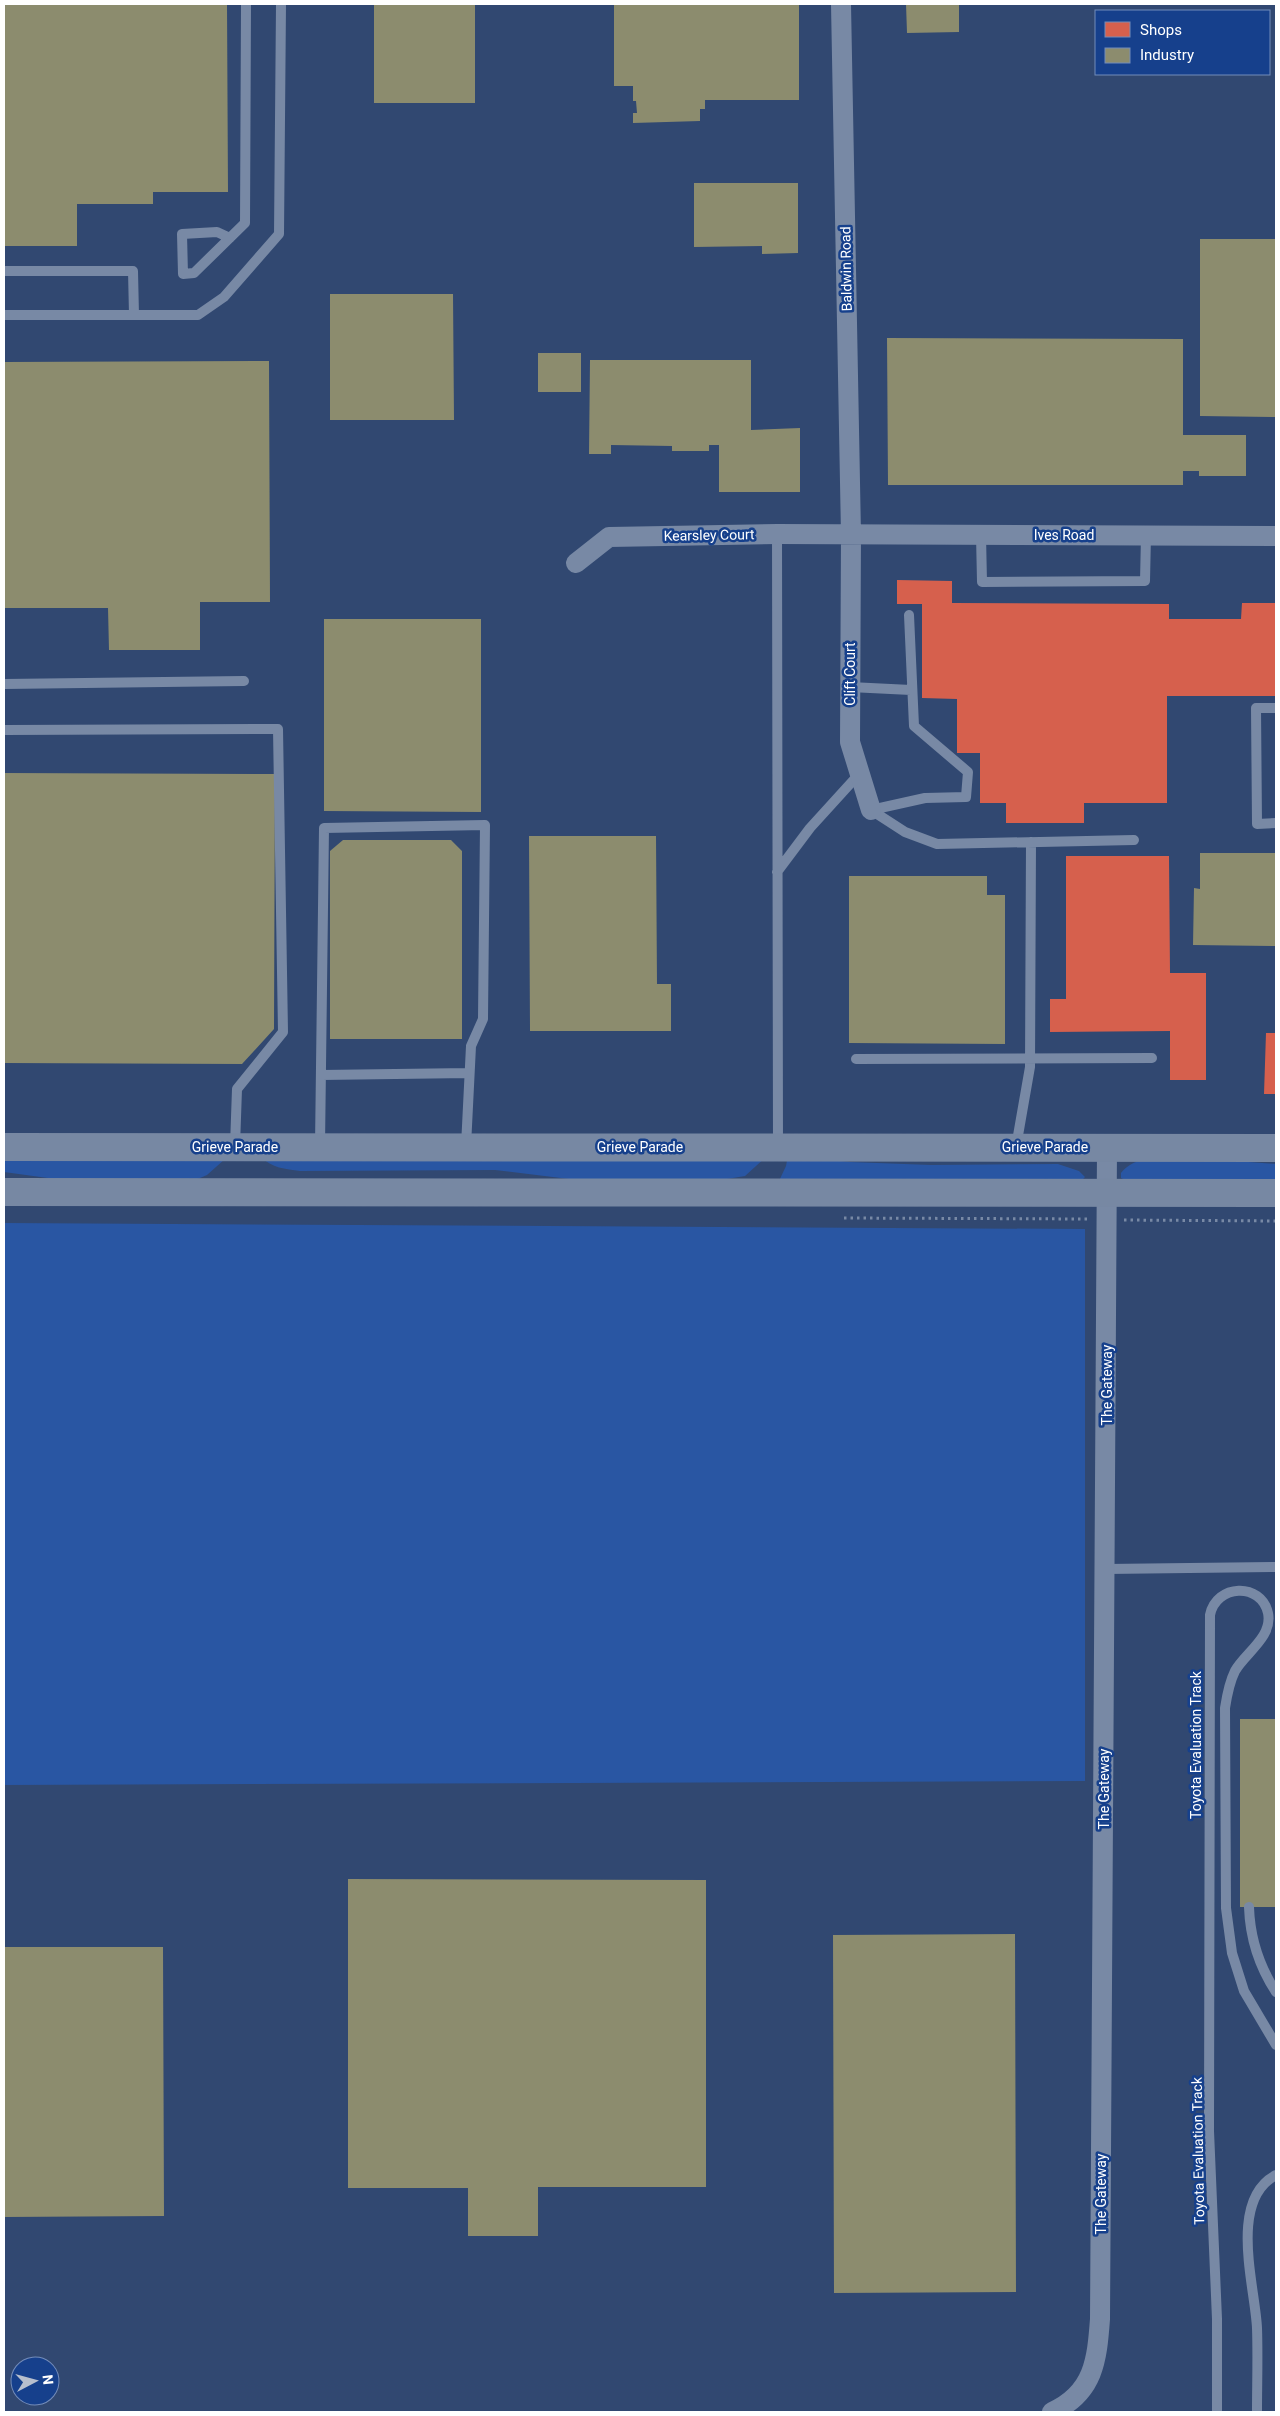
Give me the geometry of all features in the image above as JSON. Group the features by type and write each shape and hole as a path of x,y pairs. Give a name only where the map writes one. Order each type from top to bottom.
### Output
{"main road":[{"name":"Grieve Parade","path":"4,1146 1276,1148"},
{"path":"4,1192 1108,1207 1276,1192"}],"street":[{"name":"Baldwin Road","path":"840,4 851,535"},
{"name":"Kearsley Court","path":"576,563 609,537 777,534 851,535"},
{"name":"Ives Road","path":"851,535 1276,536"},
{"name":"Clift Court","path":"851,535 850,742 871,810"},
{"name":"The Gateway","path":"1052,2412 1077,2397 1092,2374 1100,2319 1106,1569 1107,1148"}],"lane":[{"path":"230,238 217,232 182,234 183,274 194,274 230,238 245,223 246,4"},
{"path":"4,315 198,315 224,296 279,234 280,4"},
{"path":"4,272 133,271 134,315"},
{"path":"777,534 778,1147"},
{"path":"981,535 982,582 1145,581 1146,536"},
{"path":"871,810 925,798 966,797 968,772 914,726 909,615"},
{"path":"4,684 244,681"},
{"path":"850,687 911,690"},
{"path":"1276,708 1256,708 1257,824 1276,823"},
{"path":"4,730 278,729 282,1032 236,1089 235,1147"},
{"path":"777,872 810,828 860,773"},
{"path":"871,810 905,832 937,844 1134,840"},
{"path":"320,1146 324,828 485,825 484,1019 470,1046 466,1147"},
{"path":"1016,1148 1030,1058 1031,842"},
{"path":"856,1059 1152,1058"},
{"path":"321,1075 469,1073"},
{"path":"1106,1569 1276,1567"},
{"name":"Toyota Evaluation Track","path":"1217,2412 1217,2319 1210,2131 1210,1615 1211,1608 1224,1593 1241,1591 1248,1592 1262,1601 1268,1619 1264,1635 1236,1671 1227,1689 1225,1708 1226,1908 1232,1953 1244,1991 1276,2045"},
{"path":"1249,1907 1250,1926 1255,1950 1276,1992"},
{"path":"1257,2412 1257,2327 1250,2281 1249,2220 1251,2206 1255,2197 1271,2178 1276,2175"}],"path":[{"path":"1108,1207 1276,1221"}],"shaded area":[{"path":"4,1155 225,1159 207,1175 193,1181 55,1179 4,1172"},
{"path":"788,1155 850,1162 931,1165 1058,1164 1079,1171 1085,1177 1082,1180 779,1181 786,1166"},
{"path":"1170,1156 1276,1164 1276,1180 1125,1180 1121,1178 1121,1173 1131,1164 1150,1158"},
{"path":"261,1157 766,1157 745,1176 727,1179 577,1180 495,1170 300,1171 274,1166"},
{"path":"4,1223 1085,1229 1085,1781 4,1785"}],"building: Shops":[{"path":"897,580 952,581 952,603 1169,604 1169,619 1241,619 1242,603 1276,603 1276,696 1167,696 1167,803 1084,803 1084,823 1006,823 1006,803 980,803 980,753 957,753 957,699 922,698 922,604 897,604"},
{"path":"1066,856 1169,856 1170,973 1206,973 1206,1080 1170,1080 1170,1031 1050,1032 1050,999 1066,999"},
{"path":"1266,1033 1276,1033 1276,1094 1264,1094"}],"building: Industry":[{"path":"4,4 227,4 228,192 153,192 153,204 77,204 77,246 4,246"},
{"path":"374,4 475,4 475,103 374,103"},
{"path":"614,4 799,4 799,100 705,100 705,109 700,109 700,121 633,123 633,113 637,113 636,101 633,101 633,86 614,86"},
{"path":"906,4 959,4 959,32 907,33"},
{"path":"694,183 798,183 798,253 762,254 762,246 694,247"},
{"path":"1200,239 1276,239 1276,417 1200,416"},
{"path":"330,294 453,294 454,420 330,420"},
{"path":"887,338 1183,339 1183,435 1246,435 1246,476 1199,476 1199,471 1183,471 1183,485 888,485"},
{"path":"538,353 581,353 581,392 538,392"},
{"path":"590,360 751,360 751,430 800,428 800,492 719,492 719,445 709,445 709,451 672,451 672,446 611,445 611,454 589,454"},
{"path":"269,361 270,602 200,602 200,650 109,650 108,608 4,608 4,362"},
{"path":"324,619 481,619 481,812 324,811"},
{"path":"4,773 275,774 274,1029 242,1064 4,1063"},
{"path":"529,836 656,836 657,984 671,984 671,1031 530,1031"},
{"path":"343,840 451,840 462,851 462,1039 330,1039 330,851"},
{"path":"1200,853 1276,853 1276,946 1193,945 1194,888 1200,889"},
{"path":"849,876 987,876 987,895 1005,895 1005,1044 849,1043"},
{"path":"1240,1719 1276,1719 1276,1907 1240,1907"},
{"path":"348,1879 706,1880 706,2187 538,2187 538,2236 468,2236 468,2188 348,2188"},
{"path":"1015,1934 1016,2292 834,2293 833,1935"},
{"path":"4,1947 163,1947 164,2216 4,2217"}]}
